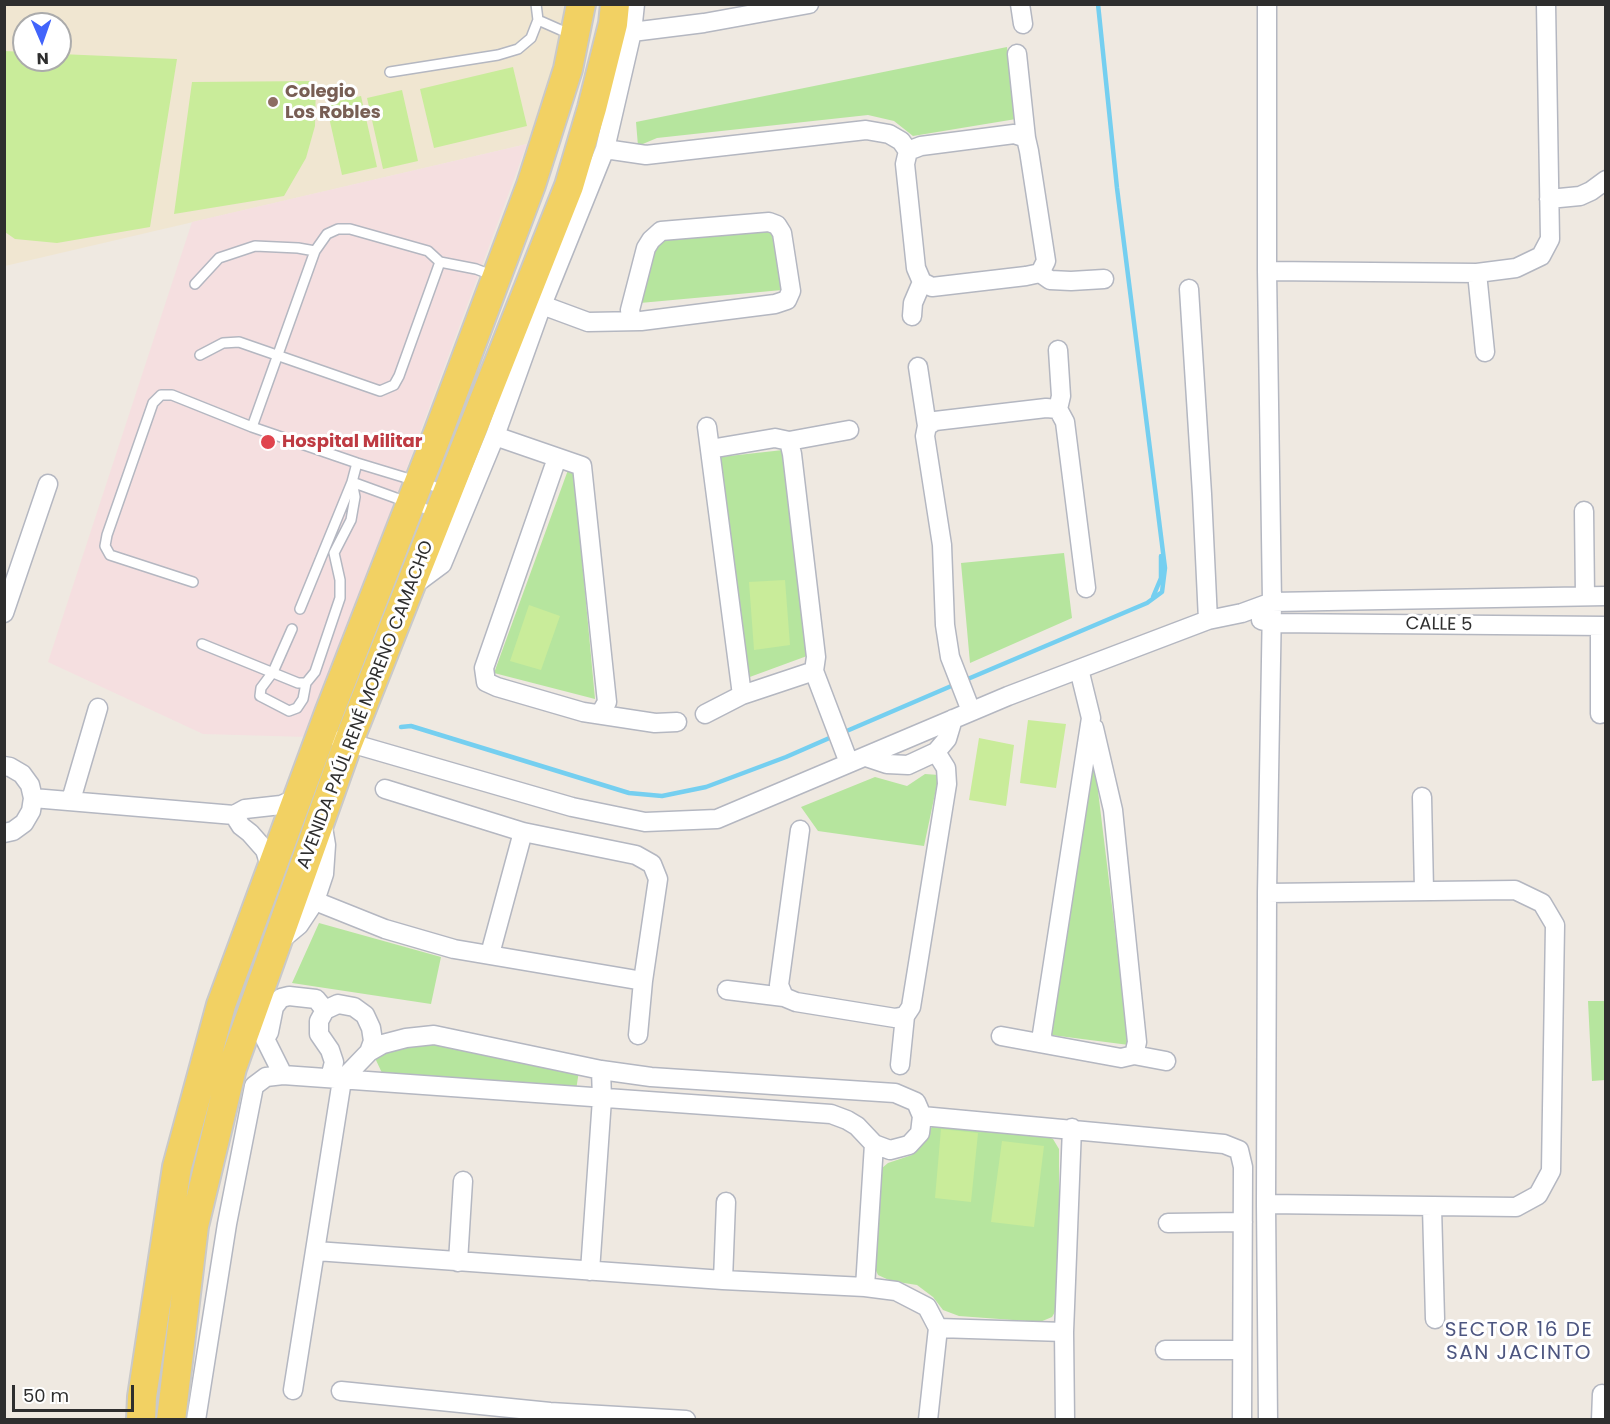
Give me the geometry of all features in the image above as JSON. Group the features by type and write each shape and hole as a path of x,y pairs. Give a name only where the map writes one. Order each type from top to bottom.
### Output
{"main road":[{"name":"AVENIDA PAÚL RENÉ MORENO CAMACHO","path":"141,1419 142,1397 177,1167 221,1005 321,734 415,492 534,174 568,69 581,4"},
{"name":"AVENIDA PAÚL RENÉ MORENO CAMACHO","path":"171,1419 194,1226 232,1068 256,1034 277,943 348,743 568,186 592,108 613,24 615,4"}],"street":[{"path":"410,588 442,564 495,436 542,305 605,149 632,32 635,4"},
{"path":"632,32 808,4"},
{"path":"1020,4 1023,24"},
{"path":"1267,4 1267,271 1272,603 1267,893 1268,1419"},
{"path":"1267,271 1477,273 1516,268 1542,256 1550,239 1546,4"},
{"path":"1017,54 1026,138 1046,261 1040,273"},
{"path":"605,149 646,154 866,130 890,134 901,141 908,151 905,164 916,268 922,282 932,287 1040,273 1050,280 1071,282 1104,279"},
{"path":"908,151 921,146 1014,134 1026,138"},
{"path":"1549,199 1580,196 1592,191 1605,180"},
{"path":"542,305 588,322 640,321 775,304 787,300 790,291 782,233 777,225 768,222 661,231 646,248 630,310 632,320"},
{"path":"1477,273 1485,352"},
{"path":"912,316 913,303 922,282"},
{"path":"1189,289 1208,620"},
{"path":"1058,350 1061,396 1058,409 1065,422 1086,588"},
{"path":"918,368 927,426 925,436 942,545 945,625 950,657 968,704"},
{"path":"927,426 935,421 1046,408 1058,409"},
{"path":"707,427 742,695"},
{"path":"710,449 775,438 789,441 849,430"},
{"path":"495,436 582,466 607,702 600,714"},
{"path":"789,441 816,657 814,671 843,743 858,760 908,765 936,752 947,739 953,719"},
{"path":"557,458 484,668 486,682 583,712 655,723 677,722"},
{"path":"4,613 48,484"},
{"path":"1584,511 1585,596"},
{"path":"4,564 23,559"},
{"name":"CALLE 5","path":"321,734 572,807 645,822 717,819 953,719 968,704 1079,669 1208,620 1242,613 1272,603 1605,596"},
{"name":"CALLE 5","path":"1242,613 1272,623 1603,626"},
{"path":"1600,714 1603,626"},
{"path":"1079,669 1113,810 1137,1042 1134,1054"},
{"path":"705,714 742,695 814,671"},
{"path":"71,800 98,708"},
{"path":"1043,1043 1042,1034 1091,718"},
{"path":"900,1065 905,1016 911,1007 947,784 946,768 936,752"},
{"path":"4,766 22,774 30,785 33,798 31,811 24,823 13,831 4,833"},
{"path":"385,789 523,832 636,855 652,864 658,879 638,1035"},
{"path":"1422,797 1424,890"},
{"path":"33,798 234,815 245,809 280,805 297,798"},
{"path":"234,815 241,826 265,850 271,869"},
{"path":"277,943 299,925 315,902 324,874 327,845 321,817"},
{"path":"784,997 779,986 800,830"},
{"path":"490,954 523,832"},
{"path":"1266,1204 1516,1207 1539,1194 1551,1171 1555,926 1542,903 1515,890 1267,893"},
{"path":"315,902 385,929 454,949 644,981"},
{"path":"727,990 784,997 796,1002 895,1018 905,1016"},
{"path":"283,1075 256,1034 269,1032 274,1007 281,998 289,996 316,999 325,1010"},
{"path":"293,1390 316,1251 336,1079 330,1050 319,1034 319,1021 325,1010 338,1004 354,1007 365,1016 371,1028 373,1041 369,1052"},
{"path":"196,1419 226,1224 254,1086 266,1077 283,1075 336,1079 602,1099 831,1114 856,1126 874,1143 890,1150 909,1145 920,1133 922,1116 916,1102 896,1093 651,1077 601,1070 434,1035 406,1038 383,1044 369,1052 336,1079"},
{"path":"1001,1036 1043,1043 1051,1047 1121,1058 1134,1054 1166,1061"},
{"path":"590,1271 602,1099 601,1070"},
{"path":"922,1116 1072,1128 1224,1144 1239,1150 1243,1167 1242,1419"},
{"path":"1065,1419 1064,1332 1072,1128"},
{"path":"865,1287 874,1143"},
{"path":"458,1262 463,1181"},
{"path":"723,1280 726,1202"},
{"path":"1432,1207 1435,1319"},
{"path":"1168,1223 1243,1222"},
{"path":"316,1251 723,1280 865,1287 896,1291 927,1307 938,1328 928,1419"},
{"path":"938,1328 1064,1332"},
{"path":"1165,1350 1242,1350"},
{"path":"341,1391 550,1416 686,1419"},
{"path":"1601,1419 1602,1394"}],"lane":[{"path":"390,72 498,55 518,49 531,38 538,20 537,4"},
{"path":"538,20 575,36"},
{"path":"252,427 315,251 327,234 338,229 350,229 428,251 440,262 476,269 496,277"},
{"path":"195,284 219,258 255,246 315,251"},
{"path":"200,355 223,343 239,342 380,391 394,385 440,262"},
{"path":"193,582 110,555 105,546 106,535 153,403 161,395 172,395 252,427 357,463 415,492 443,502"},
{"path":"300,609 352,482 357,463"},
{"path":"352,482 415,492 443,502"},
{"path":"292,629 273,672 261,688 260,696 289,711 297,708 303,699 306,683 315,672 340,598 340,580 334,553 351,520 355,497 352,482"},
{"path":"202,644 298,683 306,683"}],"shaded area":[{"name":"Colegio Los Robles","path":"4,5 568,5 557,60 527,144 5,266"},
{"name":"Hospital Militar","path":"527,144 307,737 203,734 48,662 192,222"}],"green space":[{"path":"1007,47 1016,119 913,136 894,121 868,115 657,138 638,146 636,122"},
{"path":"5,51 12,51 12,72 72,72 72,55 177,59 150,227 57,243 15,239 5,232"},
{"path":"513,67 527,126 434,148 420,89"},
{"path":"316,81 315,126 306,158 284,196 174,214 192,82"},
{"path":"402,90 418,161 383,169 367,98"},
{"path":"361,96 377,167 342,175 326,104"},
{"path":"763,229 772,233 775,239 782,290 640,303 655,251 661,241"},
{"path":"783,450 807,656 747,678 720,457"},
{"path":"568,470 574,473 595,699 494,673"},
{"path":"1064,553 1072,618 970,663 961,563"},
{"path":"785,580 790,645 754,650 749,582"},
{"path":"529,605 560,616 541,670 510,661"},
{"path":"1028,720 1066,724 1056,788 1020,783"},
{"path":"979,738 1014,745 1006,806 969,800"},
{"path":"1094,758 1129,1045 1051,1035"},
{"path":"925,774 939,775 924,846 818,831 801,807 875,777 907,786"},
{"path":"319,923 441,957 431,1004 292,983"},
{"path":"1588,1001 1605,1001 1605,1080 1592,1081"},
{"path":"424,1043 579,1071 576,1090 382,1073 375,1058 402,1045"},
{"path":"934,1125 1041,1132 1053,1139 1059,1149 1059,1305 1052,1317 1040,1322 959,1316 943,1310 933,1297 917,1285 891,1281 878,1275 872,1262 879,1177 882,1168 888,1163 912,1155"},
{"path":"941,1129 978,1133 971,1202 935,1198"},
{"path":"1002,1141 1044,1146 1034,1227 991,1222"}],"waterway":[{"path":"963,681 1147,603 1162,592 1165,568 1117,188 1098,4"},
{"path":"1153,597 1161,578 1161,556"},
{"path":"842,733 956,684"},
{"path":"401,727 411,726 629,793 662,796 706,787 834,736"}],"place":[{"name":"Colegio Los Robles","path":"273,102"},
{"name":"Hospital Militar","path":"268,442"}],"district":[{"name":"SECTOR 16 DE SAN JACINTO","path":"1519,1342"}]}
